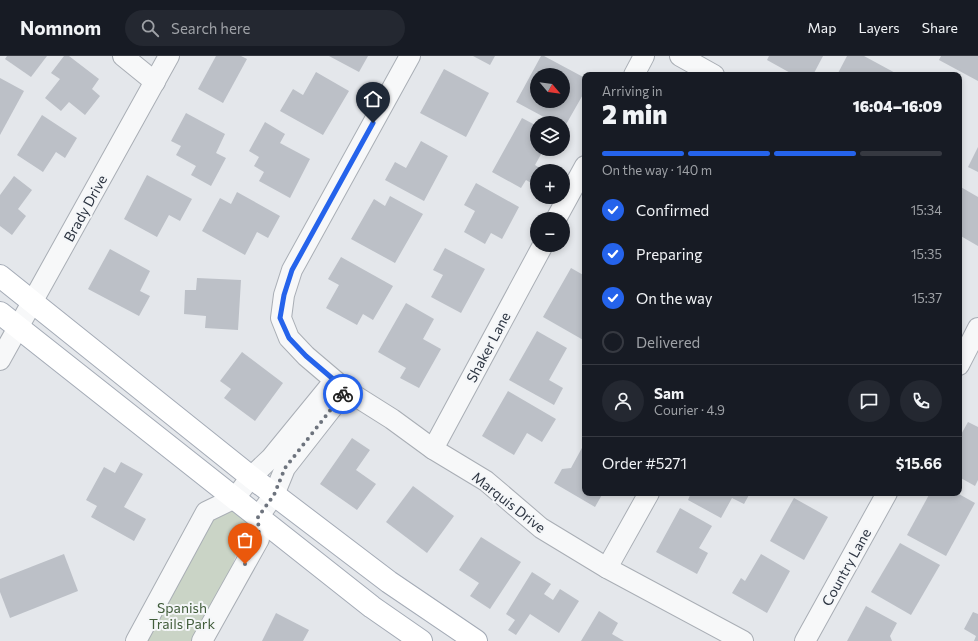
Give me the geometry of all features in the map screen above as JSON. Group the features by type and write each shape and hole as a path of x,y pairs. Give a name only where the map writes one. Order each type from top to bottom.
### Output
{"main road":[{"path":"0,276 250,477 389,582 476,641"},
{"path":"0,313 372,607 421,641"}],"street":[{"path":"123,56 155,82"},
{"name":"Brady Drive","path":"0,360 169,56"},
{"name":"Marquis Drive","path":"410,56 292,270 284,295 280,318 289,338 306,356 340,385 392,418 433,449 486,481 541,528 607,568 743,641"},
{"path":"636,72 644,56"},
{"path":"680,56 709,72"},
{"path":"560,212 582,171"},
{"name":"Shaker Lane","path":"433,449 538,252"},
{"path":"962,359 978,328"},
{"path":"136,641 206,512 235,498 250,477 340,385"},
{"path":"202,641 259,539 258,517 274,495 285,468 340,385"},
{"path":"607,568 647,496"},
{"name":"Country Lane","path":"805,641 885,496"}],"green space":[{"name":"Spanish Trails Park","path":"234,510 247,522 233,564 224,585 192,641 144,641 208,525 219,514"}],"building":[{"path":"7,56 47,56 31,77 5,59"},
{"path":"64,56 69,56 99,79 92,89 100,96 85,115 69,102 61,111 45,98 60,79 51,73"},
{"path":"216,56 241,56 247,59 223,103 198,89"},
{"path":"329,56 368,56 359,72"},
{"path":"473,56 495,56 490,65"},
{"path":"541,56 544,56 566,68 534,68"},
{"path":"769,56 823,56 815,72 789,72 767,60"},
{"path":"847,56 864,56 893,72 839,72"},
{"path":"941,56 978,56 978,81 962,72 939,60"},
{"path":"444,69 489,93 466,137 420,113"},
{"path":"570,70 582,76 582,96 570,117 570,116 542,116 516,102 530,76 530,108 570,108"},
{"path":"316,72 349,91 323,135 280,111 293,89 303,95"},
{"path":"0,78 24,91 0,135"},
{"path":"186,113 225,134 216,153 226,158 211,186 191,175 196,166 176,155 181,146 171,141"},
{"path":"42,115 77,138 65,158 56,152 43,172 17,155"},
{"path":"522,118 530,122 530,156 540,156 536,164 530,164 530,182 526,180 521,188 492,172"},
{"path":"265,122 285,134 280,143 310,159 290,198 259,181 264,172 254,166 259,157 249,151"},
{"path":"421,141 448,156 424,201 385,180 395,162 406,168"},
{"path":"978,147 978,172 968,167"},
{"path":"147,175 192,199 180,221 169,215 157,237 124,219"},
{"path":"14,176 32,190 18,209 26,216 12,235 0,226 0,195"},
{"path":"476,183 519,207 502,239 491,233 485,244 464,232 475,211 464,205"},
{"path":"962,188 978,197 978,246 962,237"},
{"path":"237,192 280,216 268,238 257,232 245,255 202,231 220,198 231,204"},
{"path":"390,196 423,214 395,263 351,239 374,199 385,206"},
{"path":"445,248 485,269 461,313 431,297 443,275 433,270"},
{"path":"110,249 150,271 140,291 150,296 139,316 88,289"},
{"path":"341,257 393,286 373,320 363,314 357,325 326,308 339,285 328,279"},
{"path":"571,268 582,274 582,339 543,317"},
{"path":"197,278 241,280 238,330 205,328 206,316 184,314 185,290 196,290"},
{"path":"406,303 434,319 423,339 441,349 419,388 400,378 406,368 378,352"},
{"path":"537,331 567,348 549,380 563,388 554,405 509,380"},
{"path":"242,352 283,383 255,421 224,398 231,389 220,381"},
{"path":"508,391 556,419 542,442 527,433 514,455 482,436"},
{"path":"968,422 978,427 978,480 975,486 962,479 962,433"},
{"path":"352,438 370,450 356,470 376,484 357,510 320,484"},
{"path":"582,448 582,496 601,496 595,507 554,483 562,469 571,468"},
{"path":"121,462 143,474 124,507 146,519 134,541 91,517 97,506 86,500 104,467 115,473"},
{"path":"413,486 454,516 427,553 386,522"},
{"path":"690,496 748,496 744,504 732,498 721,518 688,500"},
{"path":"928,496 962,496 975,503 946,556 907,535"},
{"path":"794,498 828,517 804,560 770,541"},
{"path":"680,508 712,526 699,548 708,553 697,574 656,552"},
{"path":"481,537 521,562 490,609 470,596 479,583 459,570"},
{"path":"900,543 940,565 911,615 871,592"},
{"path":"64,554 78,591 10,618 0,592 0,579"},
{"path":"761,554 790,571 767,613 732,593 741,578 745,581"},
{"path":"532,572 551,584 544,594 553,600 560,589 579,601 559,633 530,614 516,635 508,630 515,620 506,614"},
{"path":"866,606 897,623 890,636 892,641 847,641"},
{"path":"599,611 618,623 612,634 624,641 581,641"},
{"path":"973,612 978,614 978,641 974,641 976,636 964,629"},
{"path":"276,613 309,630 303,641 262,641"}],"way so far":[{"path":"245,564 259,539 258,517 274,495 285,468 343,394"}],"route":[{"path":"343,394 346,390 306,356 289,338 280,318 284,295 292,270 373,123"}]}
